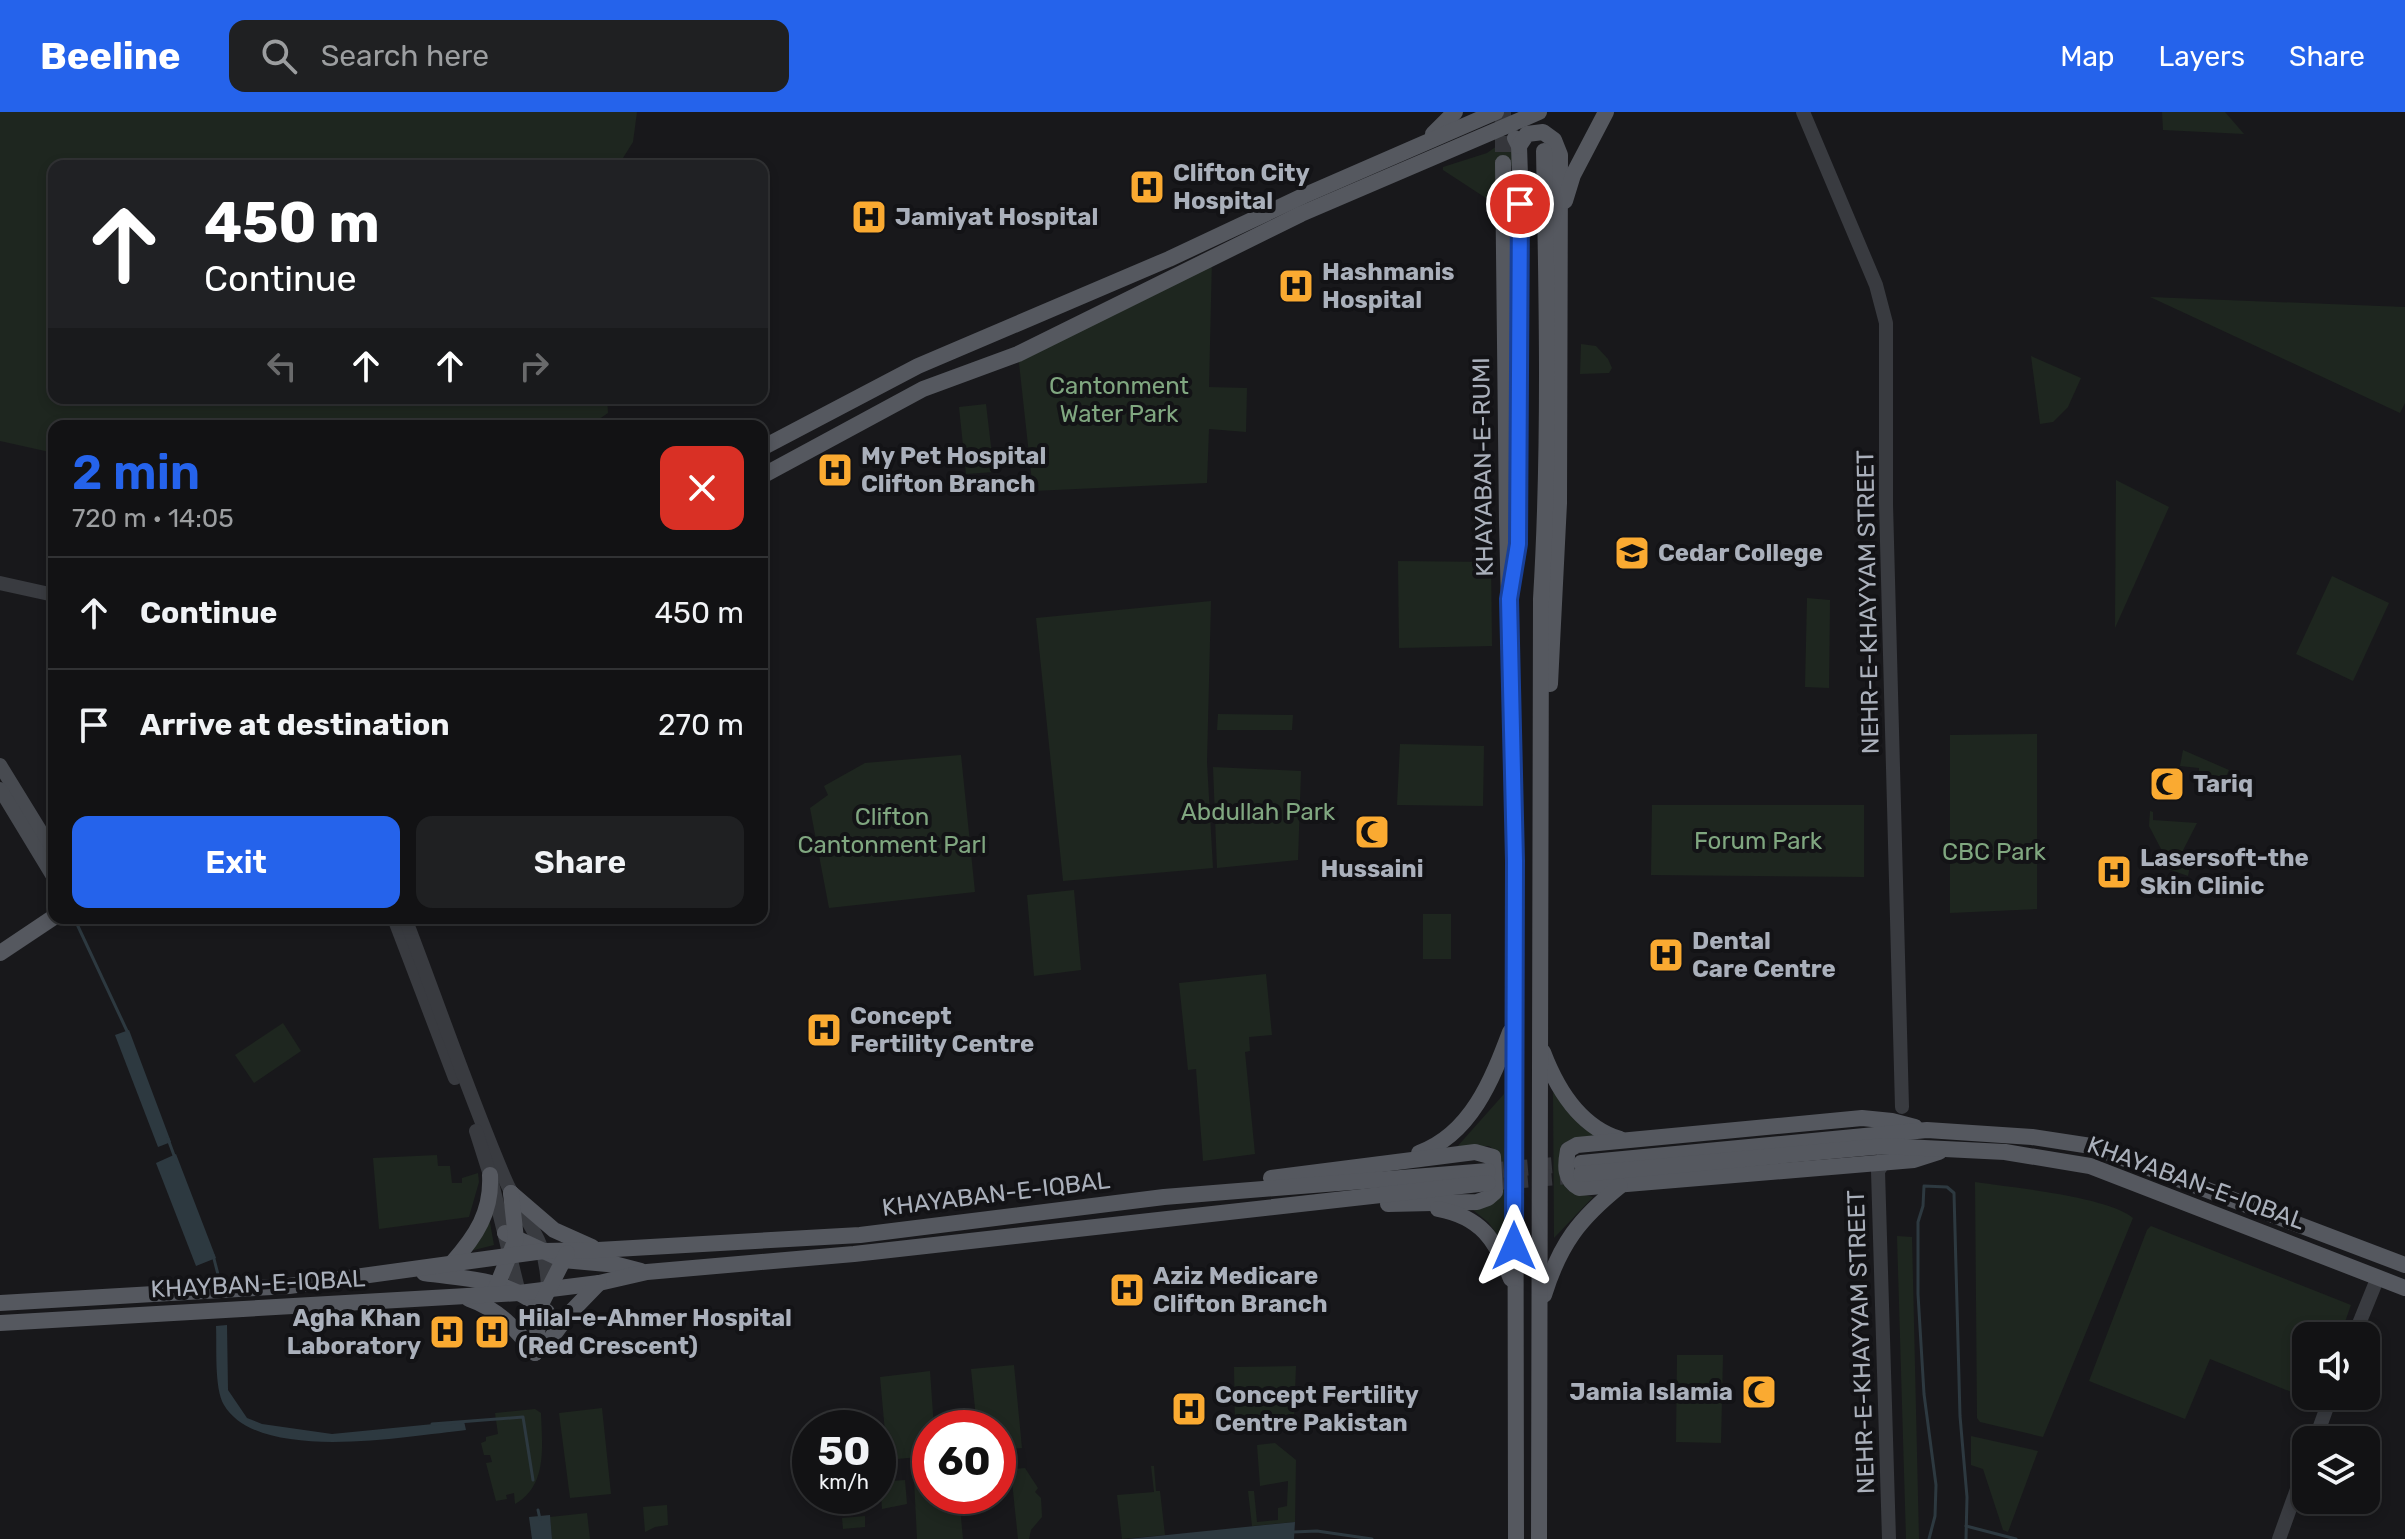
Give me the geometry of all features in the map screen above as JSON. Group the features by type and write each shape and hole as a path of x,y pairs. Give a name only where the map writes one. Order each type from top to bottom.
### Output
{"main road":[{"path":"1423,144 1455,112"},
{"path":"768,445 918,366 1169,259 1496,112"},
{"path":"768,473 923,389 1018,354 1301,214 1539,112"},
{"path":"1561,212 1573,175 1606,112"},
{"path":"1499,130 1513,135 1519,146"},
{"path":"1509,599 1518,544 1519,146 1523,137 1531,132 1546,132 1554,140 1560,155 1561,212 1557,583 1550,688 1540,729"},
{"path":"1539,1539 1544,151"},
{"name":"KHAYABAN-E-RUMI","path":"1503,163 1515,861 1516,1539"},
{"path":"1519,373 1524,408 1524,540 1528,546 1537,543 1544,511"},
{"path":"0,765 48,843"},
{"path":"0,789 48,868"},
{"path":"0,940 48,908"},
{"path":"0,953 48,921"},
{"path":"1395,1163 1434,1148 1467,1119 1486,1091 1514,1020"},
{"path":"1539,1039 1552,1077 1566,1099 1605,1135 1629,1141"},
{"path":"1884,1154 1579,1188 1570,1183 1566,1164 1568,1150 1577,1145 1862,1118 1892,1121 1927,1130"},
{"name":"KHAYABAN-E-IQBAL","path":"2405,1265 2091,1146 1994,1132 1927,1130 1581,1169 1952,1148 2005,1152 2090,1166 2405,1288"},
{"path":"1121,1223 1140,1226 1405,1203 1477,1202 1495,1192 1493,1157 1475,1152 1200,1188 1164,1197"},
{"path":"452,1263 482,1223 489,1203 490,1175"},
{"name":"KHAYABAN-E-IQBAL","path":"519,1293 599,1283 647,1272 854,1254 1488,1177 1164,1197 860,1235 598,1250 565,1256 544,1251"},
{"path":"1539,1313 1551,1272 1569,1236 1590,1210 1621,1185"},
{"path":"411,1271 496,1288 516,1220 511,1193"},
{"path":"511,1193 554,1230 598,1250"},
{"path":"1405,1203 1458,1213 1472,1220 1497,1246 1516,1292"},
{"path":"511,1242 544,1251"},
{"name":"KHAYBAN-E-IQBAL","path":"0,1303 289,1286 452,1263 511,1242"},
{"path":"540,1349 548,1290 565,1256 647,1272"},
{"path":"540,1349 599,1283"},
{"name":"KHAYBAN-E-IQBAL","path":"0,1323 462,1296 496,1288 519,1293"},
{"path":"519,1293 544,1309"},
{"path":"462,1296 489,1307 540,1349"}],"street":[{"name":"NEHR-E-KHAYYAM STREET","path":"1803,112 1876,285 1886,323 1886,504 1902,1107"},
{"path":"0,583 48,594"},
{"path":"396,924 484,1138 544,1251 548,1290"},
{"path":"407,924 484,1138 490,1175 511,1242 519,1293"},
{"name":"NEHR-E-KHAYYAM STREET","path":"1884,1154 1878,1171 1889,1539"},
{"path":"2359,1322 2378,1277"},
{"path":"2279,1539 2292,1503"}],"green space":[{"path":"0,112 637,112 633,142 622,160 48,160 48,404 607,404 608,413 598,420 48,420 48,452 0,441"},
{"path":"2162,112 2225,112 2244,134 2163,130"},
{"path":"1504,141 1511,144 1515,166 1497,165 1497,202 1492,202 1443,170 1443,167 1487,153"},
{"name":"Cantonment Water Park","path":"1212,258 1209,387 1247,388 1246,432 1209,429 1207,483 1033,491 1018,354"},
{"path":"2150,297 2405,307 2405,403 2400,413"},
{"path":"1581,344 1596,346 1608,359 1612,368 1609,373 1580,374"},
{"path":"2031,356 2081,378 2068,407 2053,422 2040,424"},
{"path":"986,404 994,472 966,474 959,407"},
{"path":"2116,480 2169,507 2115,628"},
{"path":"1398,561 1491,562 1492,646 1399,648"},
{"path":"2332,576 2389,603 2353,681 2296,654"},
{"path":"1807,598 1830,600 1829,688 1805,687"},
{"path":"1211,601 1207,762 1213,868 1063,881 1036,618"},
{"path":"1218,714 1293,715 1292,730 1217,730"},
{"name":"CBC Park","path":"2037,734 2037,909 1950,913 1950,735"},
{"path":"1400,744 1484,746 1483,806 1397,805"},
{"path":"2183,750 2229,770 2218,795 2198,793 2199,768 2180,766"},
{"name":"Clifton Cantonment Parl","path":"961,755 975,892 829,908 810,808 828,795 824,786 865,763"},
{"name":"Abdullah Park","path":"1213,767 1301,771 1298,860 1217,868"},
{"name":"Forum Park","path":"1652,805 1864,805 1864,877 1651,875"},
{"path":"2150,811 2153,812 2153,820 2197,823 2178,860 2190,866 2188,876 2168,869 2170,866 2149,826"},
{"path":"1074,890 1081,970 1034,976 1027,895"},
{"path":"1423,914 1451,914 1451,959 1423,959"},
{"path":"1266,974 1272,1035 1249,1037 1250,1051 1245,1052 1255,1154 1203,1161 1196,1069 1188,1070 1179,983"},
{"path":"283,1023 301,1051 254,1083 235,1055"},
{"path":"1553,1092 1597,1136 1574,1138 1562,1144 1560,1181 1569,1191 1593,1197 1554,1238"},
{"path":"1504,1094 1505,1245 1488,1222 1473,1210 1489,1203 1496,1151 1489,1146 1456,1148"},
{"path":"437,1155 438,1166 450,1166 452,1183 462,1183 462,1178 478,1173 479,1182 469,1217 379,1229 373,1158"},
{"path":"1975,1182 2103,1204 2133,1218 2043,1437 1980,1422 1977,1418"},
{"path":"489,1217 494,1245 470,1251"},
{"path":"2151,1226 2351,1305 2345,1322 2292,1322 2292,1392 2210,1359 2185,1419 2089,1381"},
{"path":"1897,1236 1912,1237 1919,1539 1906,1539"},
{"path":"1677,1355 1723,1355 1721,1443 1676,1442"},
{"path":"1014,1365 1022,1448 1016,1448 1016,1410 975,1410 971,1369"},
{"path":"1296,1366 1294,1418 1235,1425 1234,1367"},
{"path":"930,1371 933,1410 912,1410 912,1458 896,1458 896,1410 883,1410 880,1377"},
{"path":"602,1408 611,1494 570,1498 559,1413"},
{"path":"535,1409 541,1413 542,1451 538,1476 526,1496 515,1504 514,1493 506,1495 507,1499 496,1501 486,1463 492,1462 490,1455 484,1455 481,1443 486,1441 486,1437 498,1434 495,1413"},
{"path":"1971,1436 2038,1451 2008,1532 2003,1530 1983,1469 1971,1465"},
{"path":"1275,1443 1296,1460 1295,1522 1252,1526 1248,1491 1254,1491 1257,1522 1278,1520 1278,1508 1287,1506 1288,1481 1260,1486 1257,1445"},
{"path":"1151,1466 1154,1466 1156,1491 1160,1491 1165,1535 1122,1539 1117,1495 1154,1492"},
{"path":"1025,1468 1038,1488 1035,1492 1041,1498 1042,1517 1031,1530 1029,1539 1018,1539 1016,1469"},
{"path":"905,1480 907,1504 896,1506 896,1481"},
{"path":"667,1505 668,1525 645,1532 643,1507"},
{"path":"587,1513 590,1539 552,1539 550,1517"},
{"path":"916,1514 961,1514 963,1539 917,1539"},
{"path":"865,1516 865,1527 843,1529 842,1518"}],"shaded area":[{"path":"129,1030 171,1142 158,1147 115,1035"},
{"path":"176,1154 216,1258 196,1266 156,1163"},
{"path":"227,1325 228,1390 247,1418 262,1424 332,1434 464,1421 466,1430 336,1442 268,1435 242,1423 221,1398 216,1326"},
{"path":"550,1515 552,1539 532,1539 529,1517"},
{"path":"1295,1522 1294,1539 1128,1539"}],"waterway":[{"path":"77,924 127,1031"},
{"path":"168,1139 175,1158"},
{"path":"1929,1539 1935,1516 1936,1485 1924,1394 1918,1294 1918,1222 1924,1186 1947,1187 1954,1193 1960,1416 1967,1497 1966,1539"},
{"path":"213,1255 221,1286"},
{"path":"432,1424 523,1417 533,1480"},
{"path":"538,1510 540,1519"},
{"path":"1966,1526 2016,1539"},
{"path":"1293,1532 1317,1531 1372,1539"}],"tunnel":[{"path":"1503,112 1503,163"},
{"path":"1488,1171 1578,1163"},
{"path":"1488,1183 1580,1175"}],"place":[{"name":"Clifton City Hospital","path":"1147,187"},
{"name":"Jamiyat Hospital","path":"869,217"},
{"name":"Hashmanis Hospital","path":"1296,286"},
{"name":"My Pet Hospital Clifton Branch","path":"835,470"},
{"name":"Cedar College","path":"1632,553"},
{"name":"Tariq","path":"2167,784"},
{"name":"Hussaini","path":"1372,832"},
{"name":"Lasersoft-the Skin Clinic","path":"2114,872"},
{"name":"Dental Care Centre","path":"1666,955"},
{"name":"Concept Fertility Centre","path":"824,1030"},
{"name":"Aziz Medicare Clifton Branch","path":"1127,1290"},
{"name":"Agha Khan Laboratory","path":"447,1332"},
{"name":"Hilal-e-Ahmer Hospital (Red Crescent)","path":"492,1332"},
{"name":"Jamia Islamia","path":"1759,1392"},
{"name":"Concept Fertility Centre Pakistan","path":"1189,1409"}],"route":[{"path":"1514,1246 1515,861 1509,599 1518,544 1520,204"}]}
